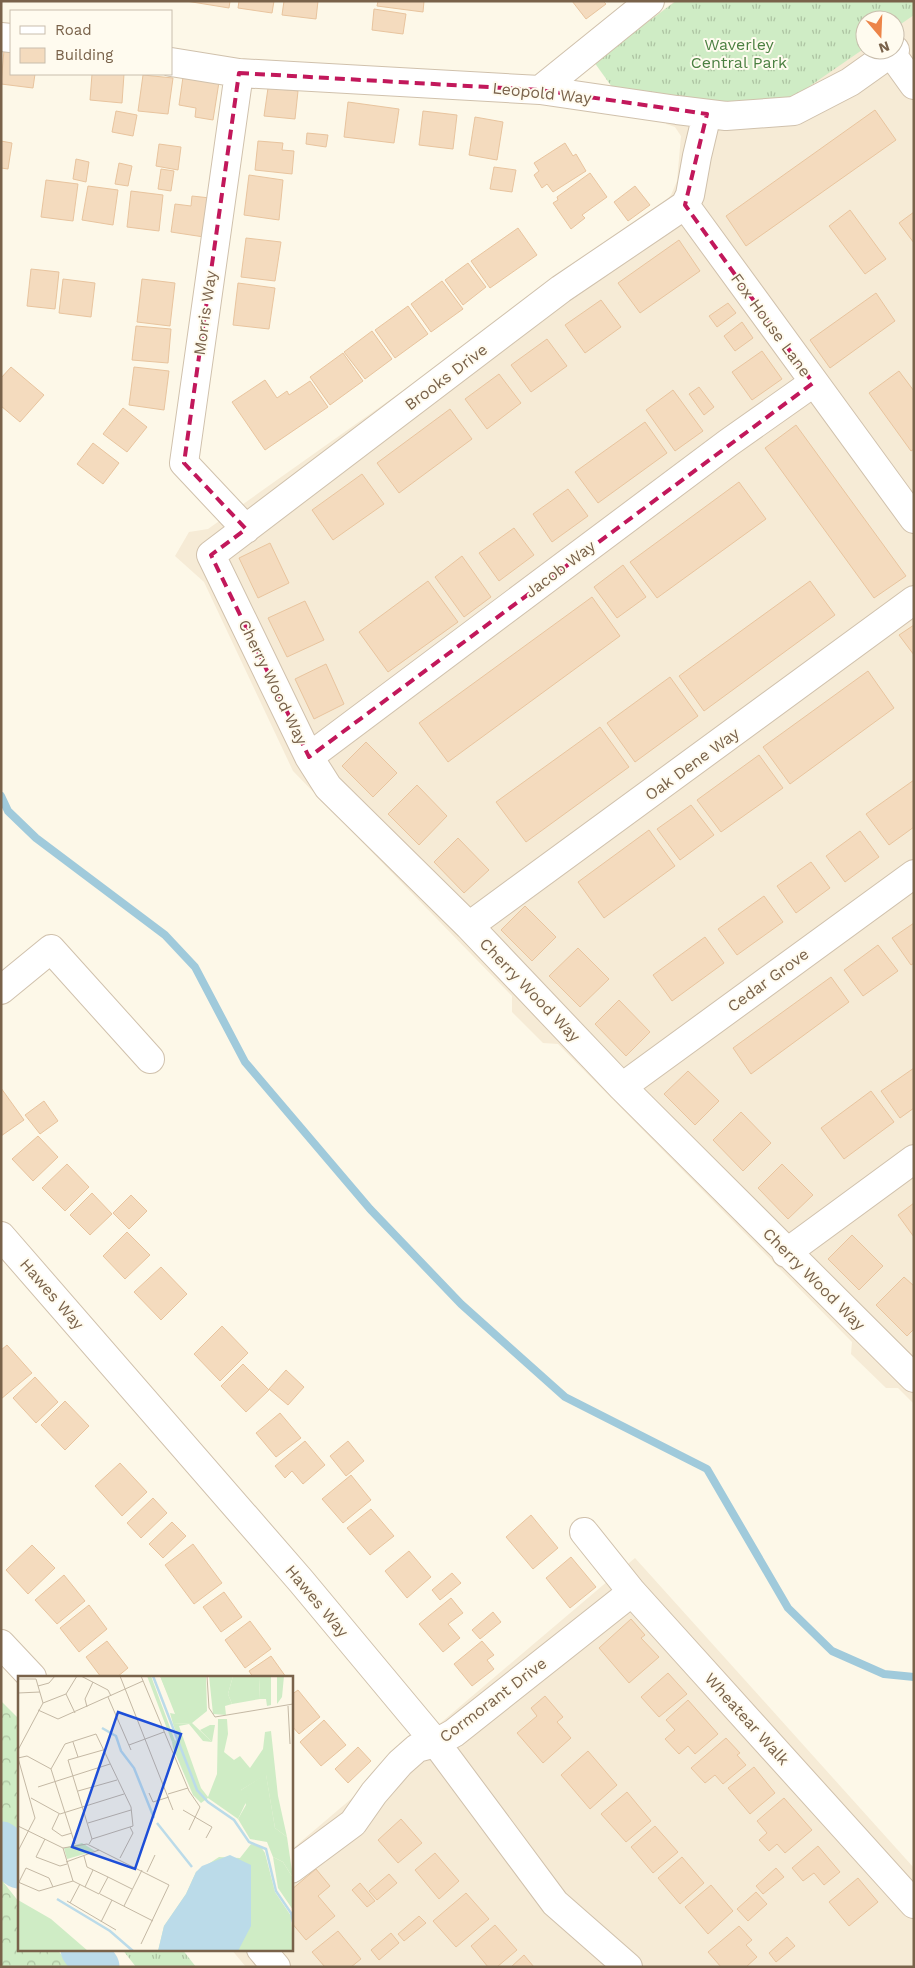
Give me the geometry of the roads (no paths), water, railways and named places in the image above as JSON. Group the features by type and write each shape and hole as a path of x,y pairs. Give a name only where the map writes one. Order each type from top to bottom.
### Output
{"street":[{"path":"540,90 650,1"},
{"name":"Leopold Way","path":"172,62 239,73 540,90 726,116 794,111 850,82 881,60"},
{"path":"899,60 914,86"},
{"name":"Morris Way","path":"239,73 184,463 246,529"},
{"path":"685,205 690,195 707,114"},
{"name":"Brooks Drive","path":"211,555 561,289 685,205"},
{"name":"Fox House Lane","path":"685,205 914,519"},
{"name":"Jacob Way","path":"309,757 720,449 813,383"},
{"name":"Cherry Wood Way","path":"211,555 309,757 328,787 469,926 622,1087 786,1253 914,1378"},
{"name":"Oak Dene Way","path":"469,926 914,600"},
{"name":"Cedar Grove","path":"622,1087 914,874"},
{"path":"1,990 51,949 150,1059"},
{"path":"786,1253 914,1159"},
{"name":"Hawes Way","path":"1,1236 294,1573 436,1743 555,1903 628,1967"},
{"name":"Wheatear Walk","path":"584,1532 632,1592 914,1904"},
{"name":"Cormorant Drive","path":"292,1868 353,1823 374,1793 400,1763 417,1748 436,1743 454,1733 632,1592"},
{"path":"1,1644 31,1676"},
{"path":"262,1950 276,1967"}],"waterway":[{"path":"1,796 8,811 36,838 165,935 195,967 245,1062 370,1209 461,1304 565,1397 707,1469 788,1608 832,1651 884,1674 914,1677"},
{"path":"1,1844 18,1865"},
{"path":"84,1950 97,1967"}],"park label":[{"name":"Waverley Central Park","path":"739,53"}]}
